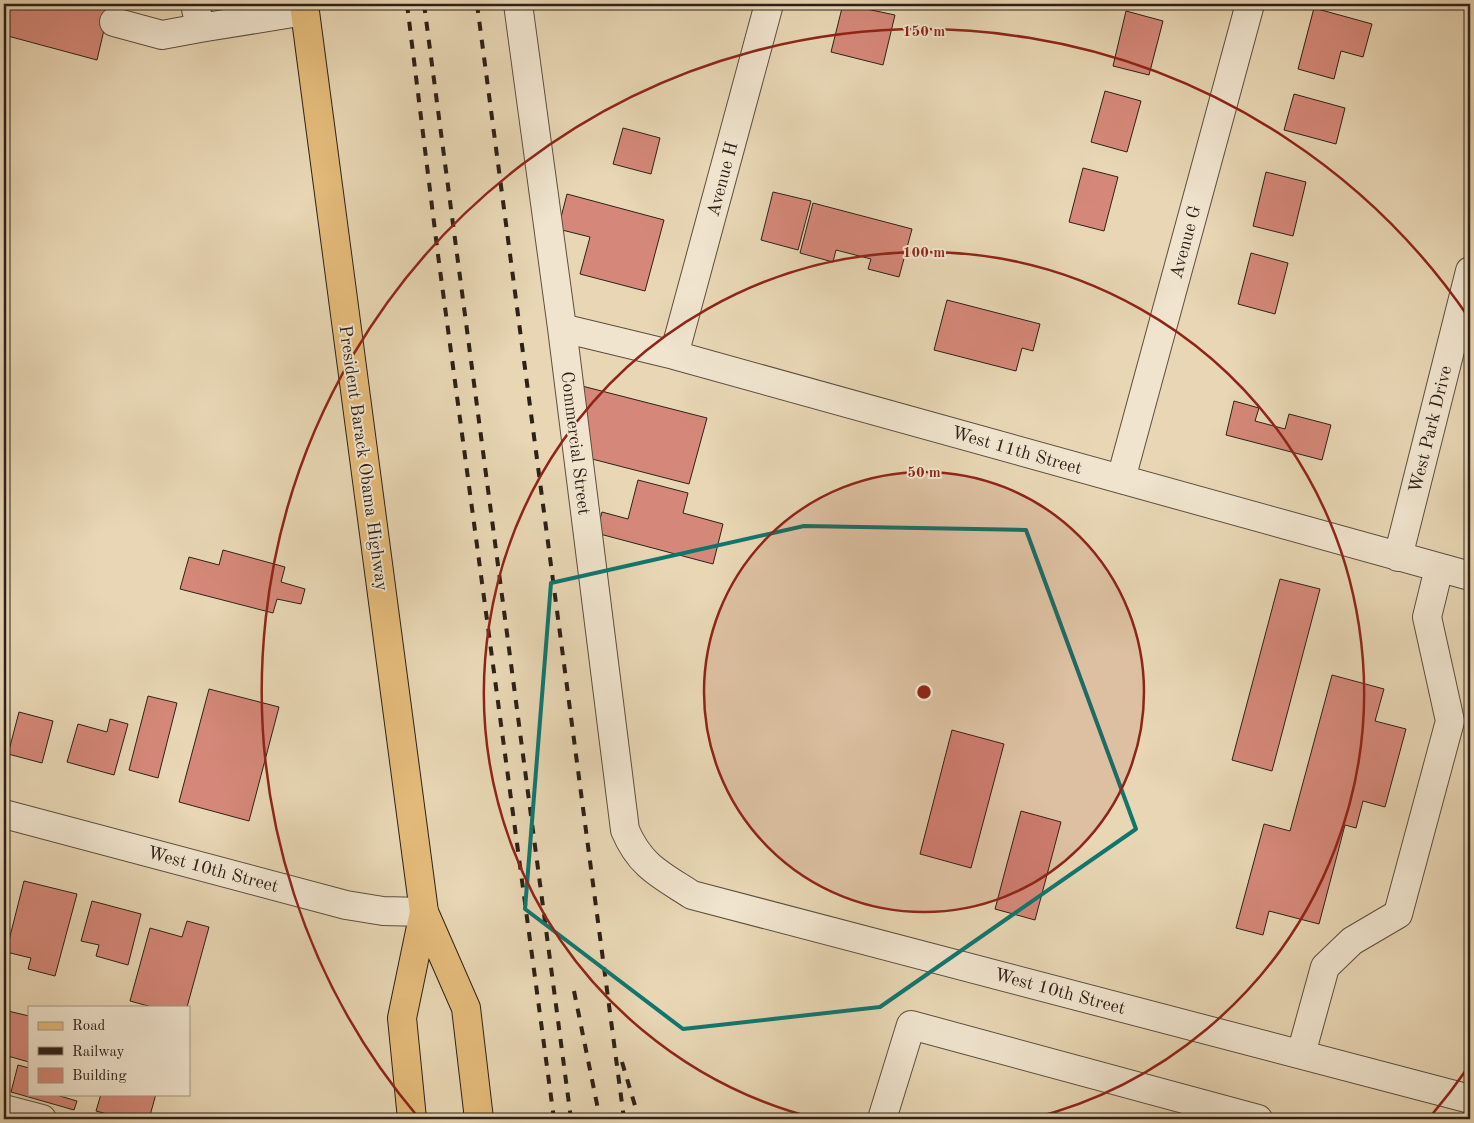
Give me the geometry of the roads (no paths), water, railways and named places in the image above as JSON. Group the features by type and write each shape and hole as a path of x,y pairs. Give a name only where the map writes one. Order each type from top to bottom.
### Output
{"main road":[{"name":"President Barack Obama Highway","path":"305,7 424,912 466,1008 479,1119"},
{"name":"President Barack Obama Highway","path":"412,1119 402,1018 424,912"}],"street":[{"name":"Commercial Street","path":"518,4 562,328 624,830 640,858 655,872"},
{"name":"Avenue H","path":"674,355 769,4"},
{"name":"Avenue G","path":"1121,479 1250,4"},
{"path":"114,22 162,35 198,16 305,7"},
{"name":"West Park Drive","path":"1398,557 1470,271"},
{"name":"West 11th Street","path":"562,328 674,355 1470,576"},
{"path":"1301,1054 1325,967 1352,941 1398,914 1450,721 1427,616 1440,568"},
{"name":"West 10th Street","path":"4,814 346,905 383,911 424,912"},
{"name":"West 10th Street","path":"655,872 692,895 1470,1099"},
{"path":"882,1119 911,1025 1258,1119"}],"railway":[{"path":"407,4 438,255 554,1119"},
{"path":"424,4 571,1119"},
{"path":"477,4 624,1119"},
{"path":"574,991 600,1119"},
{"path":"622,1062 639,1119"}]}
